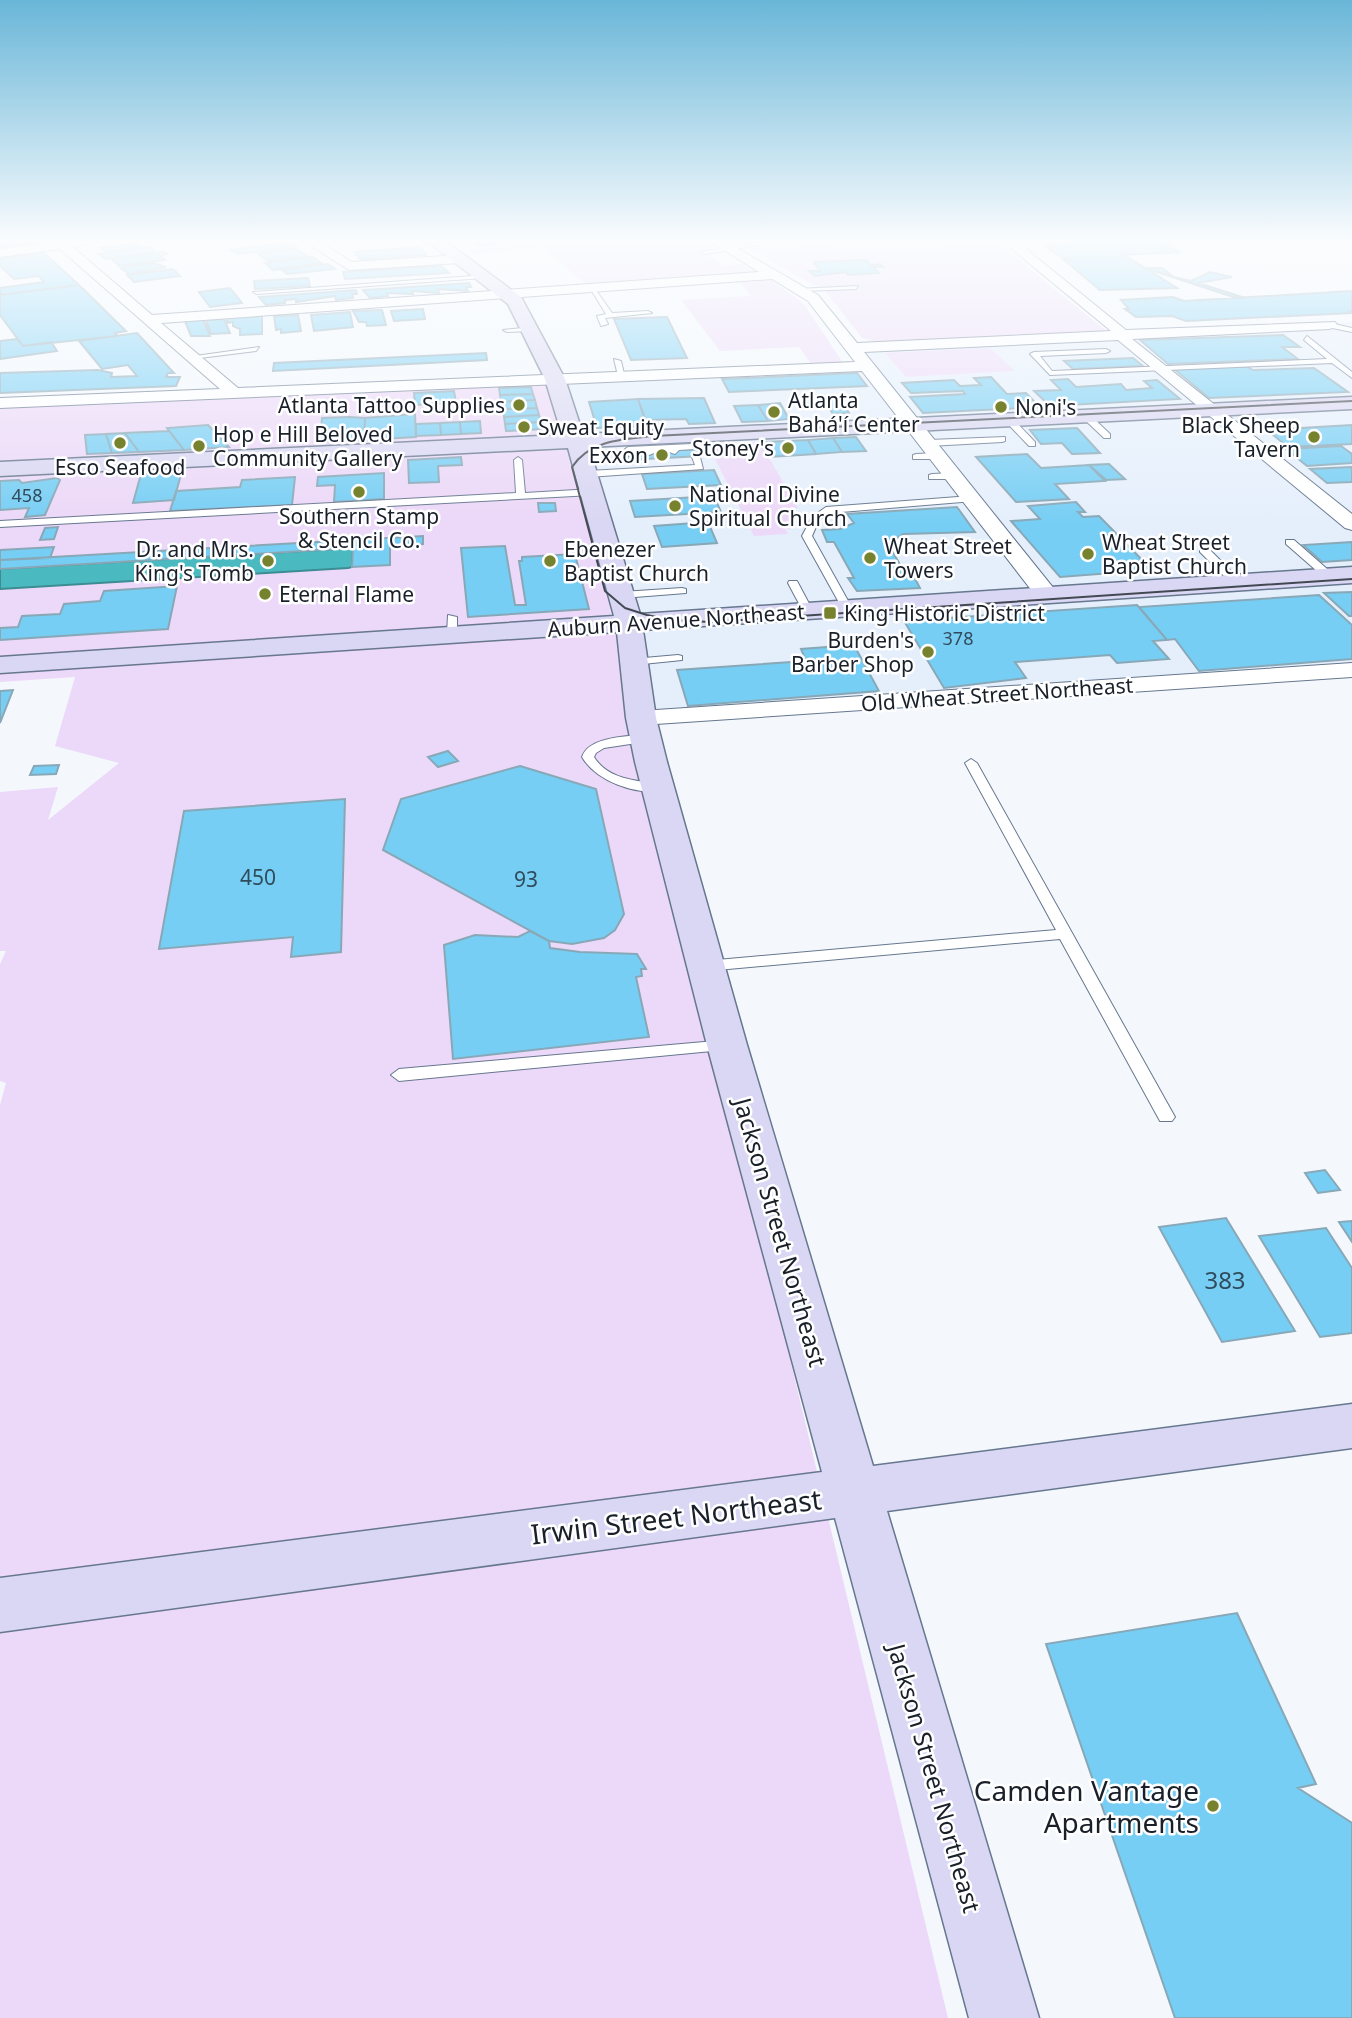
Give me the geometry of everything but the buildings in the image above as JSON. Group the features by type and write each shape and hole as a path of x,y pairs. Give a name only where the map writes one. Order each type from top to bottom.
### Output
{"street":[{"path":"167,334 233,392"},
{"name":"Jackson Street Northeast","path":"532,334 555,379 590,483 625,609 643,728 726,1045 1004,2018"},
{"path":"841,334 916,426 928,452 954,476 1047,595"},
{"path":"852,348 1139,334"},
{"path":"1122,335 1352,524"},
{"path":"0,403 555,379 620,368 867,366"},
{"path":"0,468 98,469 577,443 685,452 916,426 1352,403"},
{"name":"Auburn Avenue Northeast","path":"0,664 625,609 808,611 1341,576"},
{"name":"Old Wheat Street Northeast","path":"643,728 1352,670"},
{"name":"Irwin Street Northeast","path":"0,1605 1352,1426"}],"lane":[{"path":"1307,338 1352,376"},
{"path":"192,357 256,349"},
{"path":"1106,351 1034,354 1050,373 1334,361"},
{"path":"1088,418 1107,436"},
{"path":"1011,422 1032,444"},
{"path":"928,452 1002,439 988,423"},
{"path":"636,471 628,450 649,453 685,452"},
{"path":"0,524 521,496 656,469 685,452"},
{"path":"649,453 656,469"},
{"path":"518,460 521,496"},
{"path":"932,477 954,476"},
{"path":"847,608 807,536 815,519 826,510 971,499"},
{"path":"1290,542 1341,576"},
{"path":"1204,550 1237,583"},
{"path":"793,583 808,611"},
{"path":"625,609 682,591"},
{"path":"633,662 678,658"},
{"path":"643,728 601,745 590,751 588,757 593,769 603,776 658,788"},
{"path":"971,763 1166,1117"},
{"path":"706,966 1065,934"},
{"path":"399,1075 726,1045"}],"shaded area":[{"path":"707,334 824,334 843,363 812,365 799,347 720,351"},
{"path":"859,334 1082,334 881,343 862,338"},
{"path":"1118,334 1352,334 1352,674 655,725 603,524 0,403 866,366 852,348"},
{"path":"990,348 1015,371 906,377 885,353"},
{"path":"555,379 948,2018 0,2018 0,1105 6,1083 0,1081 0,964 6,951 0,951 0,792 58,787 48,820 119,763 55,746 75,677 0,682 0,403"},
{"path":"760,442 798,508 785,510 795,528 785,529 788,534 754,536 708,445"}],"water":[{"path":"353,548 352,567 348,568 0,589 0,569"}],"tram line":[{"path":"1352,401 653,436 608,442 588,451 572,467 605,591 625,608 670,620 711,622 1352,579"}],"place":[{"name":"Atlanta Tattoo Supplies","path":"519,405"},
{"name":"Noni's","path":"1001,407"},
{"name":"Atlanta Bahá'í Center","path":"774,412"},
{"name":"Sweat Equity","path":"524,427"},
{"name":"Black Sheep Tavern","path":"1314,437"},
{"name":"Esco Seafood","path":"120,443"},
{"name":"Hop e Hill Beloved Community Gallery","path":"199,446"},
{"name":"Stoney's","path":"788,448"},
{"name":"Exxon","path":"662,455"},
{"name":"Southern Stamp & Stencil Co.","path":"359,492"},
{"name":"National Divine Spiritual Church","path":"675,506"},
{"name":"Wheat Street Baptist Church","path":"1088,554"},
{"name":"Wheat Street Towers","path":"870,558"},
{"name":"Dr. and Mrs. King's Tomb","path":"268,561"},
{"name":"Ebenezer Baptist Church","path":"550,561"},
{"name":"Eternal Flame","path":"265,594"},
{"name":"King Historic District","path":"830,613"},
{"name":"Burden's Barber Shop","path":"928,652"},
{"name":"Camden Vantage Apartments","path":"1213,1806"}]}
